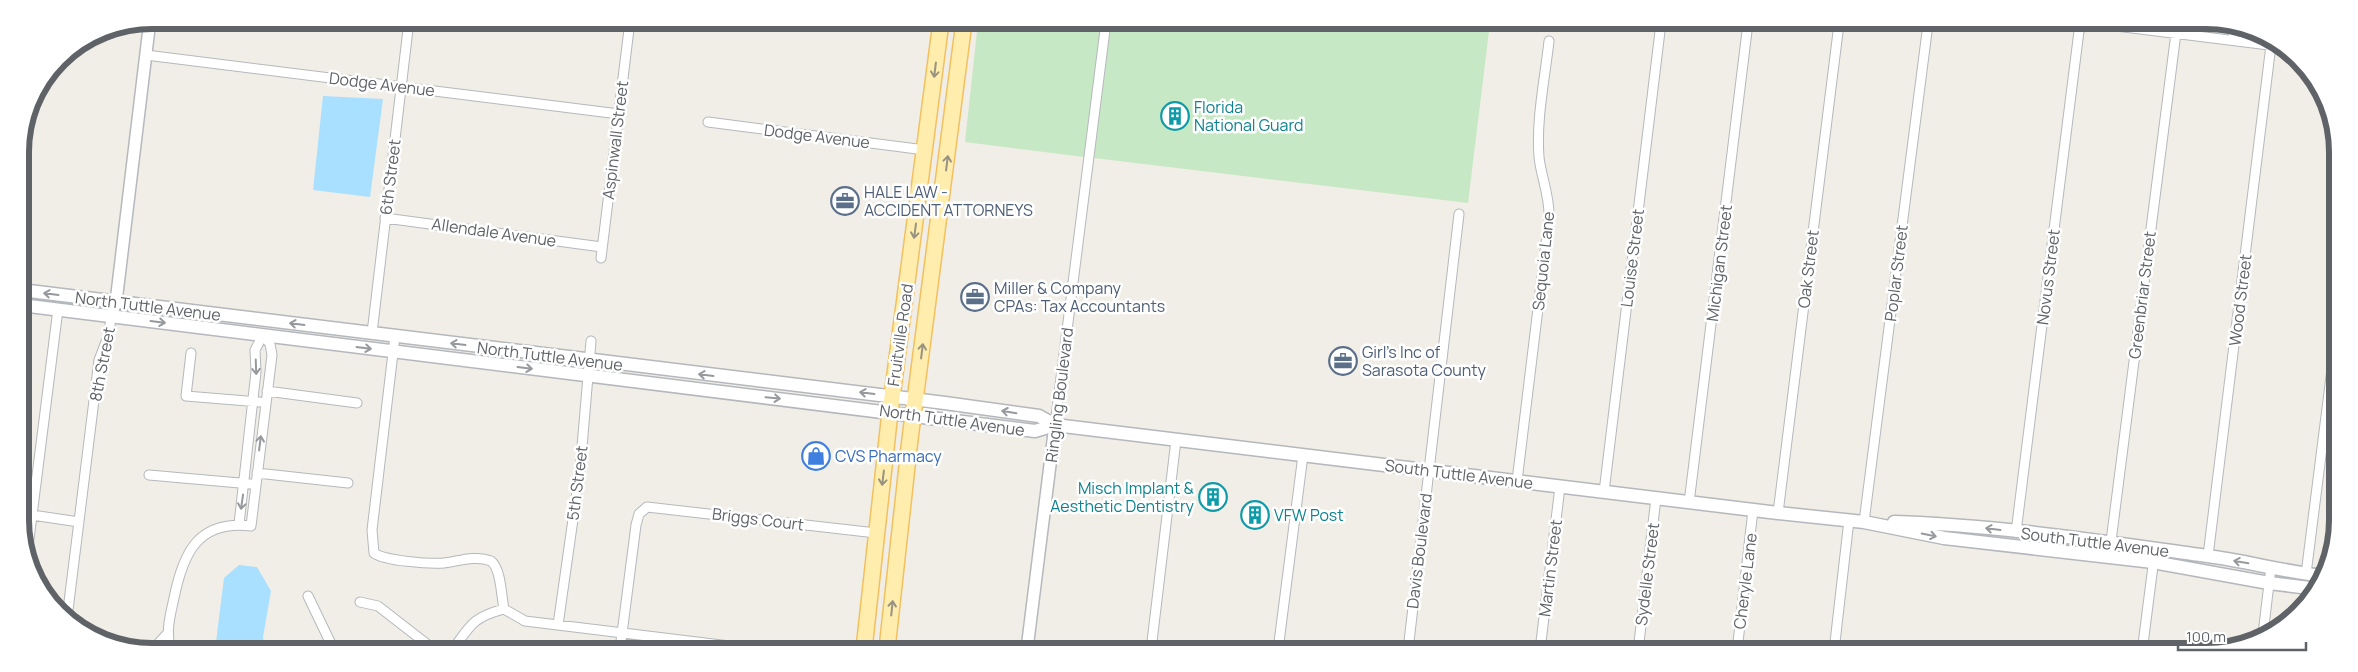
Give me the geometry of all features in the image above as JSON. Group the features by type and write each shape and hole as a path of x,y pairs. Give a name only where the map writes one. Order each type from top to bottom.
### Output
{"main road":[{"name":"Fruitville Road","path":"865,643 890,412 940,29"},
{"name":"Fruitville Road","path":"888,643 916,399 963,29"},
{"name":"North Tuttle Avenue","path":"29,291 916,399 1038,416 1055,425"},
{"name":"North Tuttle Avenue","path":"29,306 1035,431 1055,425"},
{"name":"South Tuttle Avenue","path":"1055,425 1778,514 1849,520 1944,538 2109,557 2208,556 2316,575"},
{"name":"South Tuttle Avenue","path":"1864,522 1945,523 2111,543 2154,556 2269,583 2310,588"}],"street":[{"name":"8th Street","path":"68,610 99,360 109,334 111,316 116,302 149,29"},
{"name":"6th Street","path":"372,333 408,29"},
{"name":"Aspinwall Street","path":"601,258 629,29"},
{"name":"Ringling Boulevard","path":"1028,643 1105,29"},
{"name":"Louise Street","path":"1604,492 1660,29"},
{"name":"Michigan Street","path":"1689,503 1747,29"},
{"name":"Oak Street","path":"1778,514 1837,29"},
{"name":"Poplar Street","path":"1864,522 1927,29"},
{"name":"Novus Street","path":"2016,532 2080,29"},
{"path":"2151,29 2266,44"},
{"path":"2233,40 2234,32"},
{"name":"Greenbriar Street","path":"2109,557 2176,33"},
{"name":"Sequoia Lane","path":"1516,481 1549,218 1549,201 1541,169 1539,145 1549,41"},
{"name":"Wood Street","path":"2208,556 2274,49"},
{"name":"Dodge Avenue","path":"146,55 619,114"},
{"name":"Dodge Avenue","path":"708,122 925,150"},
{"name":"Davis Boulevard","path":"1409,643 1459,214"},
{"name":"Allendale Avenue","path":"385,218 602,247"},
{"path":"30,536 58,310"},
{"path":"169,643 167,634 180,569 189,550 210,532 239,524 251,526 272,349 263,335 255,350 254,401 239,524"},
{"path":"395,336 372,530 374,552 386,558 429,563 479,558 491,561 499,571 504,609"},
{"name":"5th Street","path":"558,625 580,470 591,341"},
{"path":"191,353 186,396 265,402"},
{"path":"2306,574 2329,386"},
{"path":"267,391 357,403"},
{"path":"1152,643 1176,440"},
{"path":"1279,643 1303,455"},
{"path":"257,473 348,483"},
{"path":"149,474 256,485"},
{"name":"Martin Street","path":"1541,643 1560,486"},
{"name":"Sydelle Street","path":"1639,643 1656,498"},
{"name":"Briggs Court","path":"622,633 636,525 642,511 647,507 876,533"},
{"name":"Cheryle Lane","path":"1737,643 1753,510"},
{"path":"32,515 79,522"},
{"path":"1835,643 1849,520"},
{"path":"2143,643 2154,556"},
{"path":"2264,630 2271,567"},
{"path":"308,596 331,643"},
{"path":"360,602 378,606 418,643"},
{"path":"458,643 473,622 483,615 504,609 525,621 702,643"},
{"path":"621,643 622,633"},
{"path":"159,643 167,634"}],"green space":[{"path":"977,29 1100,29 1084,157 965,142"},
{"path":"1110,29 1489,29 1468,203 1094,158"}],"water":[{"path":"323,96 383,99 370,197 313,190"},
{"path":"239,565 257,567 271,591 263,637 264,643 216,643 224,578"}],"place":[{"name":"Florida National Guard","path":"1175,116"},
{"name":"HALE LAW - ACCIDENT ATTORNEYS","path":"845,201"},
{"name":"Miller & Company CPAs: Tax Accountants","path":"975,297"},
{"name":"Girl's Inc of Sarasota County","path":"1343,361"},
{"name":"CVS Pharmacy","path":"816,456"},
{"name":"Misch Implant & Aesthetic Dentistry","path":"1213,497"},
{"name":"VFW Post","path":"1255,515"}]}
